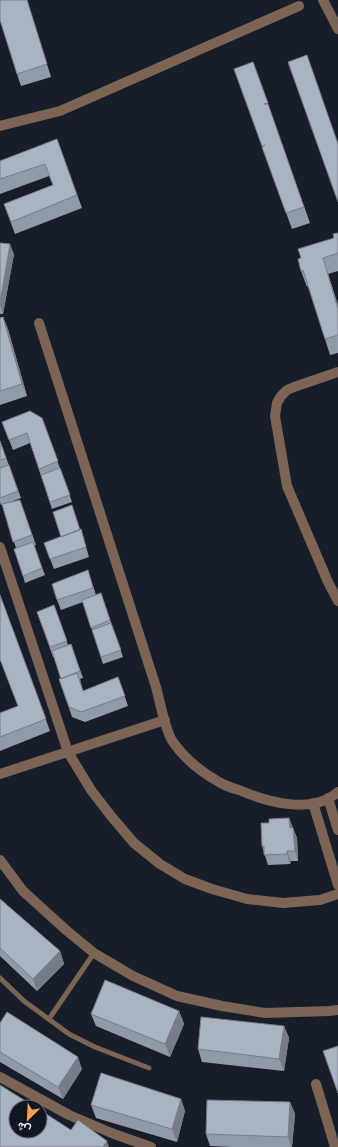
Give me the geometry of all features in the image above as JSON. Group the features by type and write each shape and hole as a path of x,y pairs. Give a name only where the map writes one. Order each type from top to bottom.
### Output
{"street":[{"path":"323,0 333,9 338,29"},
{"path":"0,126 60,111 299,6"},
{"path":"39,323 172,741 185,757 200,770 220,783 250,795 285,804 302,804 313,803 328,798 338,792"},
{"path":"338,372 287,390 281,396 277,404 275,416 287,486 328,582 338,601"},
{"path":"0,546 68,752 91,790 134,843 160,864 185,879 212,889 247,899 283,903 320,900 338,894"},
{"path":"0,774 165,720"},
{"path":"328,798 338,830"},
{"path":"313,803 338,885"},
{"path":"0,860 23,891 94,953 133,976 177,996 222,1006 265,1013 338,1010"},
{"path":"0,1077 68,1115 151,1147"},
{"path":"316,1084 336,1147"}],"lane":[{"path":"49,1019 94,953"},
{"path":"0,978 24,1001 69,1034 96,1047 149,1068"}],"building":[{"path":"0,0 27,0 47,64 17,74 0,20"},
{"path":"307,55 338,144 338,202 288,62"},
{"path":"253,62 268,103 264,104 268,104 304,207 286,213 262,147 265,145 262,146 234,69"},
{"path":"57,139 77,195 11,222 4,204 53,185 45,164 0,179 0,161"},
{"path":"338,233 338,253 323,258 338,309 338,335 325,339 303,270 301,271 298,259 301,258 298,249 334,238 333,234"},
{"path":"0,243 10,244 0,303"},
{"path":"3,317 22,384 0,391 0,318"},
{"path":"30,411 42,418 58,461 39,469 27,433 9,440 2,422"},
{"path":"0,441 6,458 0,460"},
{"path":"9,465 18,491 0,498 0,468"},
{"path":"60,468 70,495 50,502 41,475"},
{"path":"20,500 32,535 13,542 2,504"},
{"path":"72,505 80,530 61,537 53,512"},
{"path":"81,529 86,547 50,559 44,543"},
{"path":"33,542 42,568 23,576 14,549"},
{"path":"88,570 93,588 57,600 52,584"},
{"path":"101,593 110,620 91,628 82,600"},
{"path":"0,595 46,719 0,737 0,713 18,706 0,659"},
{"path":"54,605 67,641 50,647 37,612"},
{"path":"111,623 121,650 101,657 92,630"},
{"path":"71,644 80,671 61,679 52,651"},
{"path":"77,673 83,691 118,677 125,696 81,712 69,707 59,679"},
{"path":"289,818 290,828 293,828 295,851 287,851 287,854 264,855 261,823 269,823 269,819"},
{"path":"0,899 60,951 33,979 0,948"},
{"path":"105,980 179,1011 165,1044 91,1014"},
{"path":"7,1012 78,1057 58,1087 0,1052 0,1023"},
{"path":"201,1017 284,1026 279,1059 198,1049"},
{"path":"338,1046 338,1093 323,1051"},
{"path":"101,1073 181,1099 172,1129 91,1105"},
{"path":"0,1085 22,1099 8,1099 8,1139 48,1139 48,1115 71,1130 78,1120 107,1141 103,1147 0,1147"},
{"path":"207,1100 290,1102 288,1137 206,1134"}]}
